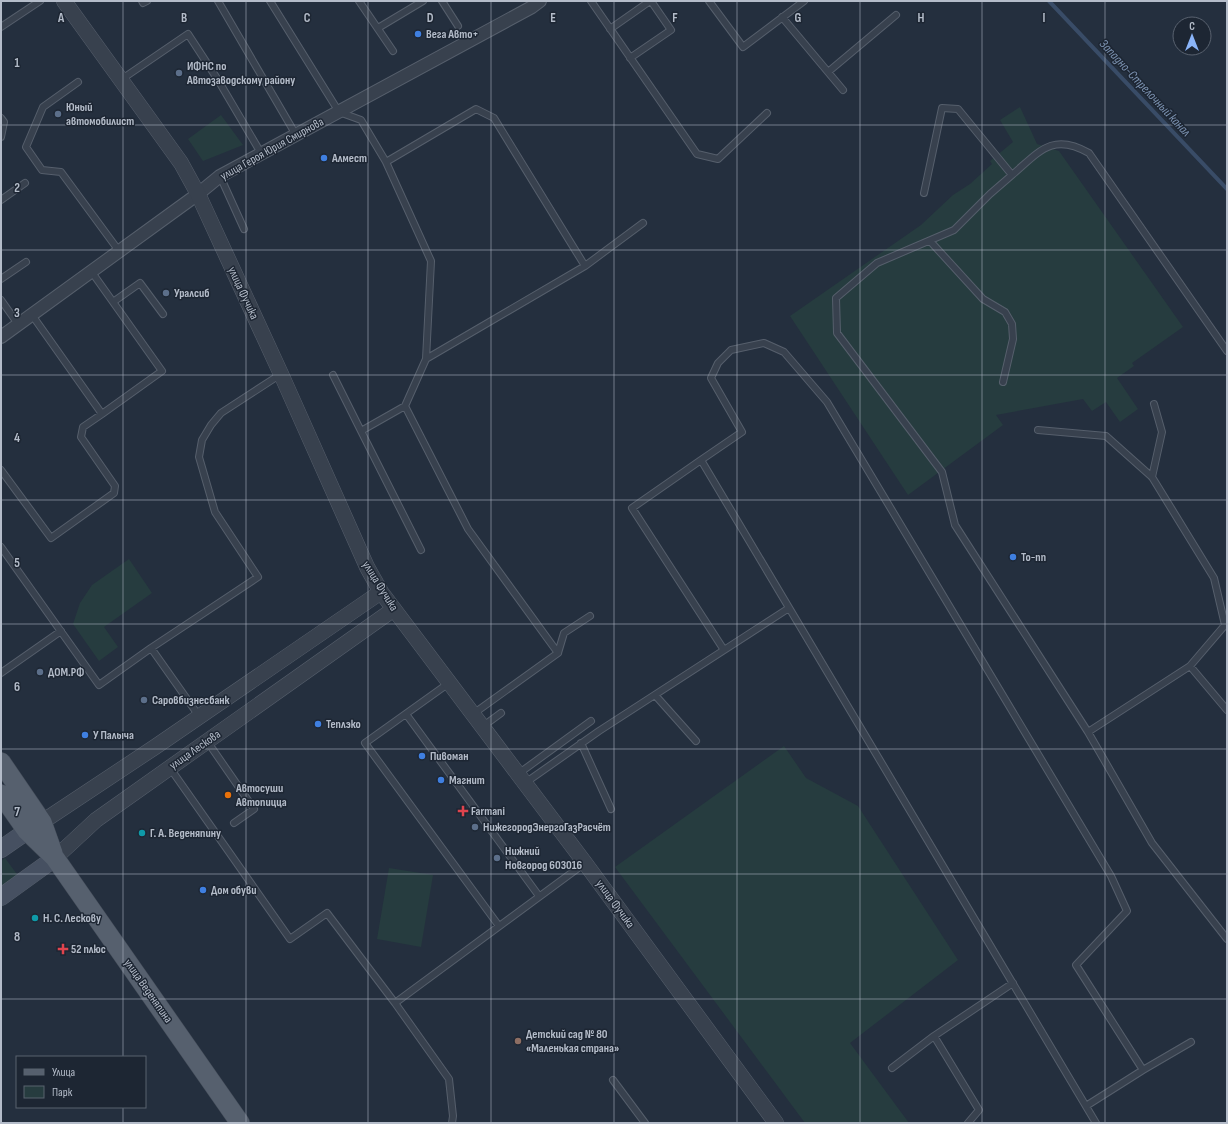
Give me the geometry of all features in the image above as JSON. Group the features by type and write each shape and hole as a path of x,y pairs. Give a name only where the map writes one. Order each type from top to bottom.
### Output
{"main road":[{"name":"улица Веденяпина","path":"1,762 34,826 55,858 240,1123"},
{"name":"улица Веденяпина","path":"1,794 34,826"},
{"path":"1,849 34,826"},
{"name":"улица Лескова","path":"1,897 55,858"}],"street":[{"name":"улица Фучика","path":"64,1 182,163 198,194 281,374 367,568 381,592 522,778 776,1123"},
{"name":"улица Героя Юрия Смирнова","path":"1,337 198,194 220,176 532,7 540,1"},
{"path":"34,826 123,768 381,592"},
{"name":"улица Лескова","path":"55,858 96,820 394,609"}],"lane":[{"path":"1,27 40,1"},
{"path":"142,1 143,3 146,1"},
{"path":"218,1 296,135"},
{"path":"270,1 339,112 361,120 386,162 431,261 426,359 405,406 361,431"},
{"path":"359,1 393,51"},
{"path":"378,28 424,1"},
{"path":"442,1 458,26"},
{"path":"591,1 696,154 718,159 767,113"},
{"path":"610,29 650,1 671,30 630,58"},
{"path":"708,1 743,46 804,1"},
{"path":"828,72 896,15"},
{"path":"782,17 843,90"},
{"path":"122,79 188,34 218,80 261,154"},
{"path":"78,82 43,107 26,147 42,170 61,172 119,251"},
{"path":"924,193 942,108 958,109 1012,175"},
{"path":"386,162 476,109 494,118 585,266"},
{"path":"1,118 4,122 1,137"},
{"path":"1227,351 1089,153 1080,148 1069,145 1055,144 1043,148 990,194 954,230 878,263 836,298 837,333 942,472 955,525 1088,732 1152,843 1227,939"},
{"path":"220,176 244,229"},
{"path":"1,200 25,184"},
{"path":"426,359 585,266 643,223"},
{"path":"930,241 983,299 1005,312 1012,324 1014,340 1002,382"},
{"path":"1,279 26,262"},
{"path":"1,470 51,538 114,493 116,486 81,437 83,427 162,371 91,271"},
{"path":"113,302 140,283 162,314"},
{"path":"1,300 18,324"},
{"path":"32,315 102,414"},
{"path":"724,650 632,508 742,432 711,378 718,363 731,350 764,343 784,352 827,402 1112,876 1126,911 1076,965 1143,1070"},
{"path":"1,547 99,685 151,648 258,577 215,512 199,457 202,440 211,425 221,413 281,374"},
{"path":"333,375 421,550"},
{"path":"1152,477 1162,432 1154,404"},
{"path":"405,406 468,529 558,653"},
{"path":"1038,430 1106,436 1152,477 1214,578 1226,625 1190,666 1088,732"},
{"path":"701,460 1096,1123"},
{"path":"522,778 581,743 789,608"},
{"path":"473,714 558,653 564,634 590,616"},
{"path":"1,673 61,631"},
{"path":"151,648 199,716"},
{"path":"1190,666 1227,710"},
{"path":"449,683 365,743 499,926"},
{"path":"655,695 696,741"},
{"path":"482,727 501,713"},
{"path":"406,714 539,896"},
{"path":"522,778 591,721"},
{"path":"207,741 254,809 234,823"},
{"path":"581,743 611,808"},
{"path":"169,768 290,940 327,913 395,1003 449,1079 453,1116 452,1123"},
{"path":"395,1003 585,863"},
{"path":"1221,930 1227,926"},
{"path":"892,1068 934,1036 1013,983"},
{"path":"934,1036 978,1110 968,1123"},
{"path":"1086,1106 1191,1042"},
{"path":"613,1080 645,1123"}],"green space":[{"path":"1020,107 1037,144 1059,151 1183,327 1132,363 1134,366 1117,378 1138,409 1120,422 1106,402 1092,411 1083,399 996,415 1003,425 908,495 790,316 921,225 953,195 970,184 992,164 990,161 1013,142 1000,120"},
{"path":"221,115 243,145 203,161 188,139"},
{"path":"129,559 152,593 104,627 118,647 99,661 73,624 80,603 92,585"},
{"path":"784,746 806,778 858,806 958,960 850,1043 909,1123 805,1123 615,867"},
{"path":"5,858 19,877 1,890 1,861"},
{"path":"389,868 433,875 421,947 377,939"}],"waterway":[{"name":"Западно-Стрелочный канал","path":"1049,1 1227,189"}],"place":[{"name":"Вега Авто+","path":"418,34"},
{"name":"ИФНС по Автозаводскому району","path":"179,73"},
{"name":"Юный автомобилист","path":"58,114"},
{"name":"Алмест","path":"324,158"},
{"name":"Уралсиб","path":"166,293"},
{"name":"To-nn","path":"1013,557"},
{"name":"ДОМ.РФ","path":"40,672"},
{"name":"Саровбизнесбанк","path":"144,700"},
{"name":"Теплэко","path":"318,724"},
{"name":"У Палыча","path":"85,735"},
{"name":"Пивоман","path":"422,756"},
{"name":"Магнит","path":"441,780"},
{"name":"Автосуши Автопицца","path":"228,795"},
{"name":"Farmani","path":"463,811"},
{"name":"НижегородЭнергоГазРасчёт","path":"475,827"},
{"name":"Г. А. Веденяпину","path":"142,833"},
{"name":"Нижний Новгород 603016","path":"497,858"},
{"name":"Дом обуви","path":"203,890"},
{"name":"Н. С. Лескову","path":"35,918"},
{"name":"52 плюс","path":"63,949"},
{"name":"Детский сад № 80 «Маленькая страна»","path":"518,1041"}]}
